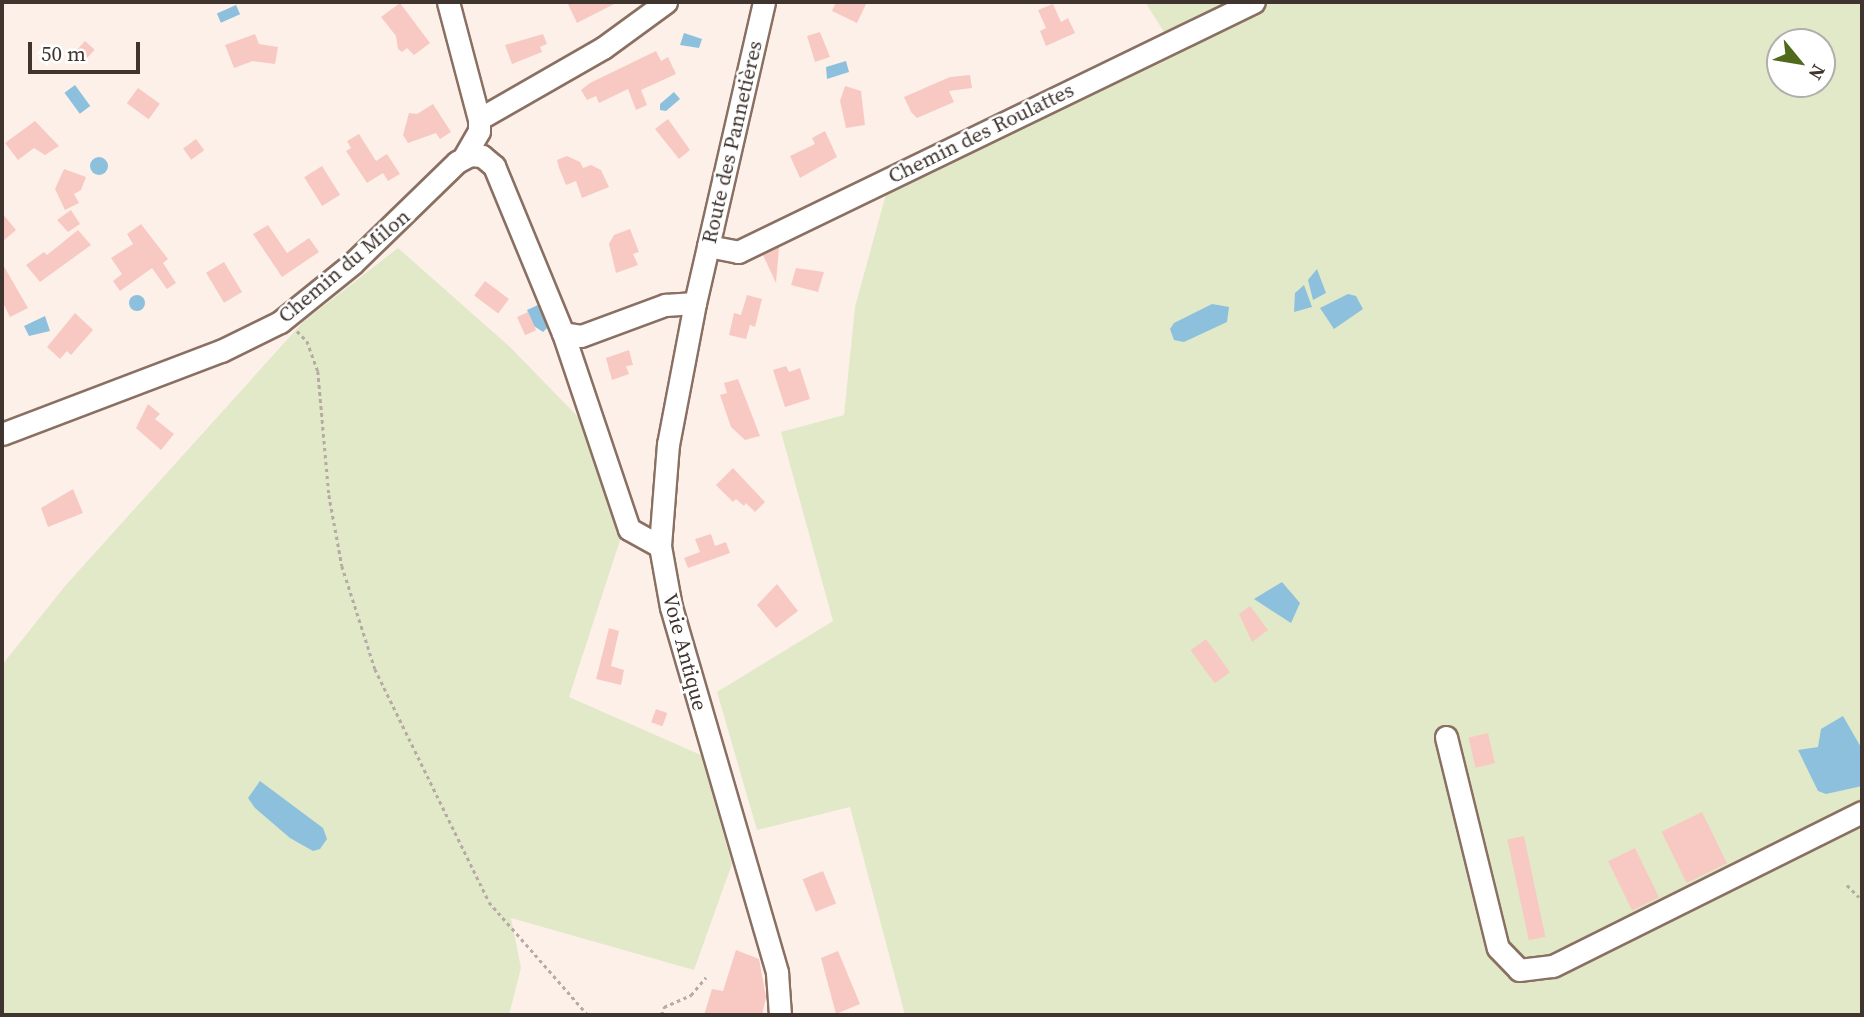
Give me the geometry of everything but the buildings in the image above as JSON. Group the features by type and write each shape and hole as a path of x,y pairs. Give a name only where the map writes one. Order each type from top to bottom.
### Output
{"street":[{"path":"448,2 490,163 563,333 629,528 660,546"},
{"path":"479,125 603,48 666,2"},
{"name":"Route des Pannetières","path":"697,292 764,2"},
{"name":"Chemin des Roulattes","path":"708,246 738,252 1254,2"},
{"name":"Chemin du Milon","path":"2,434 221,351 284,318 353,263 464,157 479,125"},
{"path":"464,157 482,156 490,163"},
{"path":"441,179 456,169 471,168 499,186"},
{"path":"563,333 581,335 697,292"},
{"name":"Voie Antique","path":"697,292 668,444 660,546 671,607 777,973 780,1015"},
{"path":"1446,737 1498,948 1519,970 1553,966 1862,812"}],"path":[{"path":"284,318 307,341 318,371 329,495 342,566 375,669 489,902 588,1015"},
{"path":"1847,885 1862,900"},
{"path":"661,1015 664,1007 691,995 706,977"}],"green space":[{"path":"1145,2 1862,2 1862,1015 905,1015 850,807 757,830 717,692 833,621 781,432 844,415 855,307 886,194 1176,51"},
{"path":"398,248 510,347 581,420 623,531 569,697 701,755 732,864 694,970 511,918 521,968 509,1015 2,1015 2,665 65,586 303,322"}],"water":[{"path":"236,5 240,14 221,23 217,14"},
{"path":"684,33 702,39 699,48 680,45"},
{"path":"846,61 849,72 827,79 826,67"},
{"path":"75,85 90,106 80,114 64,93"},
{"path":"674,92 680,99 666,111 660,110 660,104"},
{"path":"99,157 105,160 108,166 105,172 99,175 93,172 90,166 93,160"},
{"path":"1317,269 1326,293 1313,300 1308,280"},
{"path":"1304,285 1312,307 1294,312 1295,293"},
{"path":"1348,294 1356,296 1363,309 1334,329 1320,308"},
{"path":"134,295 140,295 145,303 143,309 134,311 129,306 129,300"},
{"path":"540,304 550,325 543,332 534,326 527,310"},
{"path":"1212,304 1229,307 1227,322 1184,342 1174,340 1170,329 1174,323"},
{"path":"45,316 50,331 29,336 24,326"},
{"path":"1282,582 1300,603 1291,623 1254,599"},
{"path":"1843,716 1862,749 1862,786 1826,794 1818,791 1798,750 1818,747 1821,729"},
{"path":"260,781 323,828 327,839 320,849 313,851 290,838 255,808 248,798"}]}
